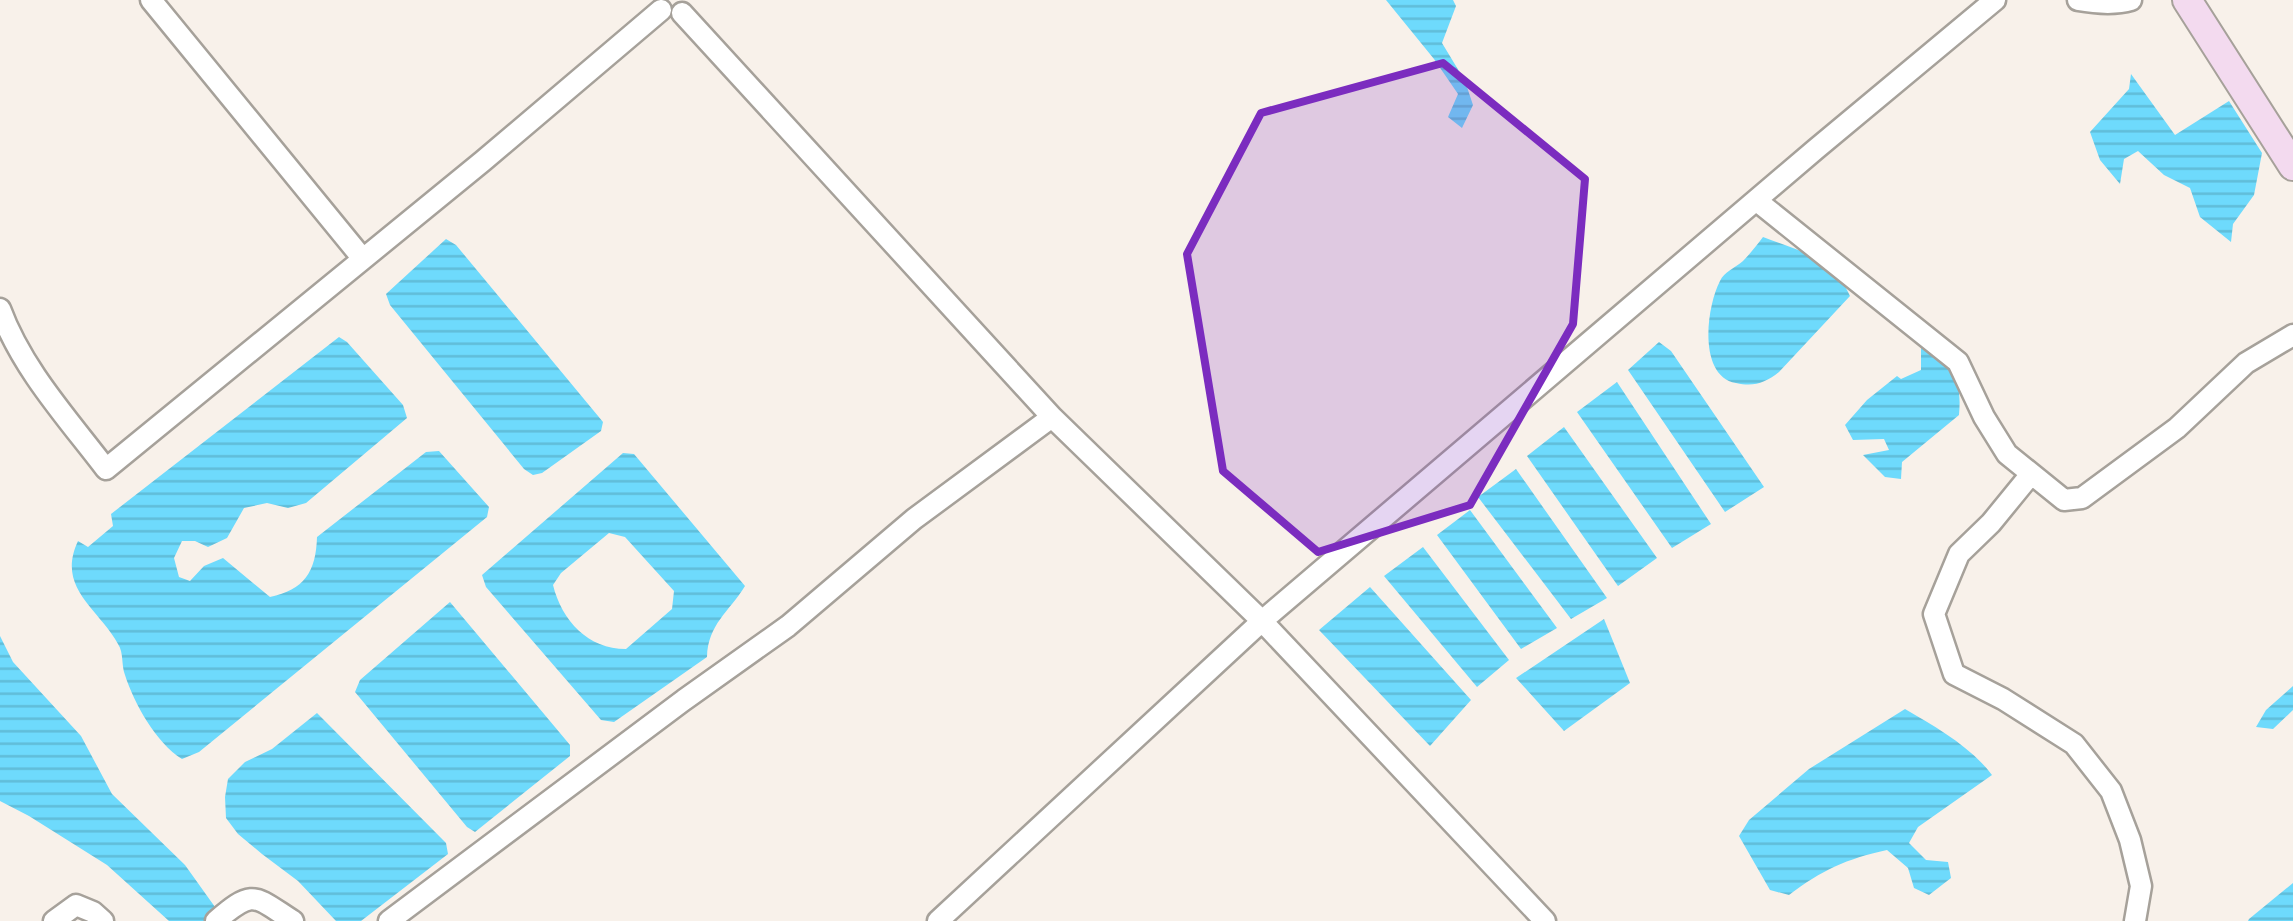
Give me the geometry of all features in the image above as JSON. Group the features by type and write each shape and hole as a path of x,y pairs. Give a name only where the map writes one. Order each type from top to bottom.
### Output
{"street":[{"path":"152,0 363,259"},
{"path":"938,921 1262,621 1996,0"},
{"path":"2078,0 2131,0"},
{"path":"2187,0 2293,166"},
{"path":"0,309 24,360 106,469 673,6 1052,416 1262,621 1545,921"},
{"path":"1757,201 1958,362 2006,454 2064,500 2082,498 2177,428 2246,363 2293,335"},
{"path":"389,921 788,626 914,520 1052,416"},
{"path":"2031,474 1992,523 1959,554 1934,614 1954,674 2004,699 2074,744 2111,791 2130,840 2141,886 2135,921"},
{"path":"224,914 249,898 257,898 293,921"},
{"path":"54,921 76,905 102,921"}],"highlighted area":[{"path":"1443,63 1585,179 1573,324 1470,505 1318,552 1223,471 1187,254 1261,113"}],"water":[{"path":"1386,0 1453,0 1456,6 1442,43 1465,81 1473,105 1462,128 1448,117 1458,94"},
{"path":"2131,74 2175,135 2229,101 2262,153 2254,195 2233,224 2231,242 2200,217 2190,188 2164,175 2138,151 2124,159 2120,184 2100,160 2090,132 2129,89"},
{"path":"1763,237 1825,264 1850,296 1779,372 1759,383 1742,384 1724,378 1715,368 1708,340 1711,307 1722,278"},
{"path":"446,239 456,245 603,422 601,431 542,473 533,475 524,469 390,305 386,294"},
{"path":"339,337 403,405 407,418 306,503 288,508 267,503 244,508 227,538 208,547 182,541 174,558 179,577 190,581 204,566 223,558 270,597 292,590 311,570 317,537 426,452 439,451 489,507 487,517 199,752 182,759 163,743 140,710 124,671 120,648 76,585 72,572 78,541 88,547 113,526 111,514"},
{"path":"1659,342 1671,351 1764,487 1725,512 1628,370"},
{"path":"1921,348 1942,359 1954,374 1959,415 1902,462 1901,479 1885,477 1863,455 1889,450 1884,439 1853,440 1845,425 1867,400 1897,376 1901,379 1921,370"},
{"path":"1617,382 1711,524 1672,548 1577,412"},
{"path":"1564,427 1657,558 1618,586 1527,456"},
{"path":"623,453 634,454 745,586 715,627 707,657 614,722 601,720 486,587 482,575","holes":["609,533 625,537 674,591 672,609 626,649 600,644 579,630 563,610 553,585 561,573"]},
{"path":"1516,469 1607,598 1571,619 1478,497"},
{"path":"1470,510 1557,628 1521,649 1437,535"},
{"path":"1423,547 1509,660 1477,687 1384,576"},
{"path":"1370,587 1471,700 1430,746 1319,630"},
{"path":"450,602 570,745 570,756 475,832 355,692 360,680"},
{"path":"1604,619 1630,683 1564,731 1516,678"},
{"path":"0,636 13,662 81,736 112,794 185,865 229,921 169,921 107,865 0,801"},
{"path":"2293,686 2293,710 2273,729 2256,727 2266,710"},
{"path":"1905,709 1941,730 1992,775 1918,827 1909,843 1926,860 1948,862 1951,878 1929,895 1914,888 1908,868 1887,850 1835,866 1789,895 1770,890 1739,836 1749,820 1809,769"},
{"path":"317,713 446,843 448,854 361,921 336,921 298,881 238,834 226,818 228,779 245,762 272,749"},
{"path":"2293,883 2293,921 2248,921 2249,919"}]}
